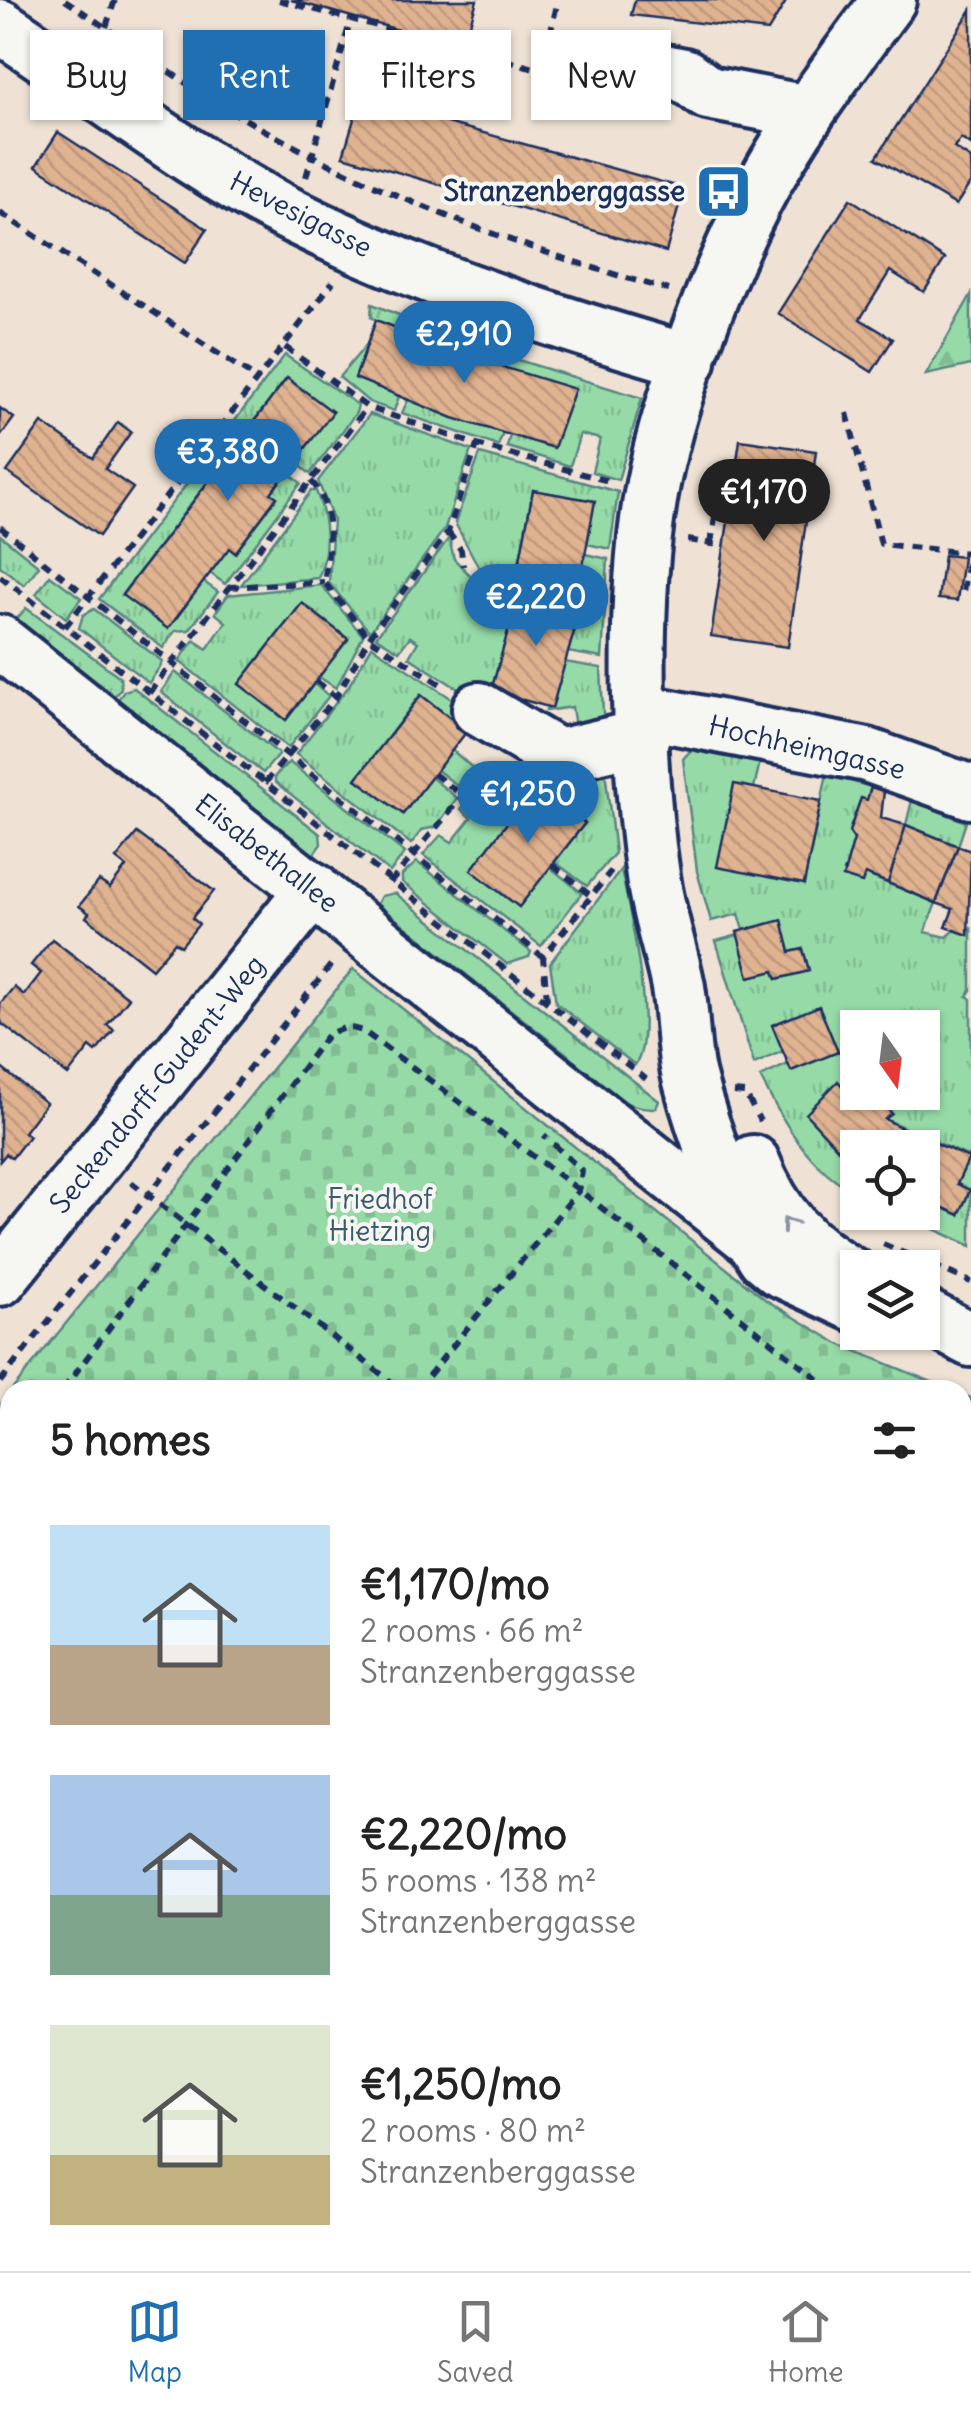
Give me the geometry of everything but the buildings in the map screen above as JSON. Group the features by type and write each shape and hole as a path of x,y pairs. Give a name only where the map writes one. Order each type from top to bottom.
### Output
{"street":[{"path":"840,1256 814,1254 795,1236 734,1133 689,1076 678,987 653,876 642,724 640,610 652,492 689,361 711,301 755,201 808,112 889,0"},
{"name":"Hevesigasse","path":"0,26 139,123 295,217 361,246 609,338 689,361"},
{"path":"671,73 684,76 708,93 808,112"},
{"name":"Elisabethallee","path":"0,642 754,1241"},
{"path":"478,708 558,756 642,724"},
{"name":"Hochheimgasse","path":"642,724 867,755 971,792"},
{"name":"Seckendorff-Gudent-Weg","path":"0,1279 313,889"},
{"name":"Elisabethallee","path":"534,1065 626,1110 734,1133"},
{"path":"734,1133 754,1241 778,1269 840,1298"},
{"name":"Elisabethallee","path":"633,1148 683,1157 734,1133"},
{"path":"940,1324 971,1341"},
{"path":"940,1333 971,1341"}],"path":[{"path":"65,0 206,95 313,155 486,234 711,301"},
{"path":"106,27 115,0"},
{"path":"279,0 531,67"},
{"path":"551,30 558,0"},
{"path":"295,217 351,19"},
{"path":"0,213 259,380"},
{"path":"65,627 361,246"},
{"path":"285,347 367,407 477,445 652,492"},
{"path":"149,693 367,407"},
{"path":"848,413 882,544 969,554 962,598"},
{"path":"265,784 336,698 369,638 448,532 477,445"},
{"path":"711,544 724,456"},
{"path":"311,481 321,492 330,539 324,582 369,638 478,708"},
{"path":"0,527 544,958"},
{"path":"448,532 461,550 462,566"},
{"path":"682,539 724,546"},
{"path":"0,576 648,1081"},
{"path":"229,586 324,582"},
{"path":"316,681 336,698"},
{"path":"434,774 463,796"},
{"path":"390,882 481,774"},
{"path":"547,1002 544,958 649,823"},
{"path":"553,865 592,896"},
{"path":"2,1380 342,953"},
{"path":"70,1380 328,1034 347,1028 363,1030 579,1190 819,1380"},
{"path":"425,1380 579,1190 582,1171 544,1135"},
{"path":"97,1158 389,1380"},
{"path":"940,1275 971,1282"}],"green space":[{"path":"971,295 971,365 926,375"},
{"path":"372,304 485,350 642,398 618,480 592,472 600,439 580,434 570,466 507,447 510,435 503,433 498,446 402,413 408,400 399,396 394,411 369,402 339,377 367,344 376,320 371,317"},
{"path":"285,355 358,405 356,413 310,474 295,461 332,412 287,378 122,594 204,582 218,592 189,630 175,631 163,648 99,599"},
{"path":"370,414 471,450 445,528 370,632 329,583 333,520 318,481"},
{"path":"480,454 618,492 610,549 587,544 594,501 533,490 514,591 519,593 491,691 477,701 409,657 418,642 410,637 399,651 376,637 449,538 454,559 483,588 483,575 455,523"},
{"path":"287,472 301,483 225,584 210,573 229,548 236,552 277,498 271,493"},
{"path":"311,491 316,491 320,501 326,534 318,578 241,585"},
{"path":"0,535 39,566 24,585 0,566"},
{"path":"585,554 608,559 602,658 568,652 582,605 576,604"},
{"path":"50,575 81,598 66,618 36,594"},
{"path":"321,585 363,636 336,688 319,677 348,639 302,603 239,684 286,720 314,684 329,696 288,748 179,661 194,640 207,649 226,622 215,613 228,595"},
{"path":"26,608 120,677 121,688 113,698 15,621"},
{"path":"94,609 163,662 149,683 79,628 83,615"},
{"path":"372,646 475,714 463,727 420,695 357,778 403,814 431,777 457,798 436,827 422,830 411,844 296,754 348,687"},
{"path":"565,662 601,668 604,737 577,741 572,707 546,711 546,707 552,708"},
{"path":"175,672 279,754 263,773 161,692"},
{"path":"134,688 320,834 321,844 313,855 117,701 124,691"},
{"path":"692,749 760,762 754,788 804,884 827,774 871,787 867,800 861,798 849,831 854,839 843,877 862,883 865,874 936,903 925,932 947,937 955,930 968,935 971,927 971,990 967,996 971,999 971,1246 936,1230 940,1230 940,1206 959,1214 970,1190 957,1184 969,1157 940,1144 940,1130 909,1130 885,1119 892,1113 889,1110 940,1110 940,1010 840,1010 840,1084 806,1114 840,1151 840,1183 810,1157 778,1110 760,1077 788,1064 792,1071 838,1051 819,1007 773,1026 783,1051 754,1064 716,941 738,935 749,977 774,971 777,979 809,970 803,949 790,952 782,920 744,930 739,914 711,921 697,871 683,759"},
{"path":"452,750 477,772 463,790 437,770"},
{"path":"603,754 615,853 587,886 555,862 585,823 536,785 535,772 555,787 574,783"},
{"path":"289,762 405,853 390,872 275,782 275,776"},
{"path":"486,778 521,806 471,870 519,907 550,867 582,893 541,946 423,855 441,835 452,842 471,818 461,809"},
{"path":"912,800 966,822 958,846 906,825"},
{"path":"417,862 531,952 529,957 507,964 402,882 402,875"},
{"path":"621,869 643,1000 644,1027 635,1065 556,1003 550,963"},
{"path":"395,893 659,1101 656,1108 621,1101 569,1067 568,1055 377,904 381,896"},
{"name":"Friedhof Hietzing","path":"353,969 766,1300 840,1344 840,1350 854,1350 927,1380 20,1380"}],"place":[{"name":"Stranzenberggasse","path":"724,191"}]}
